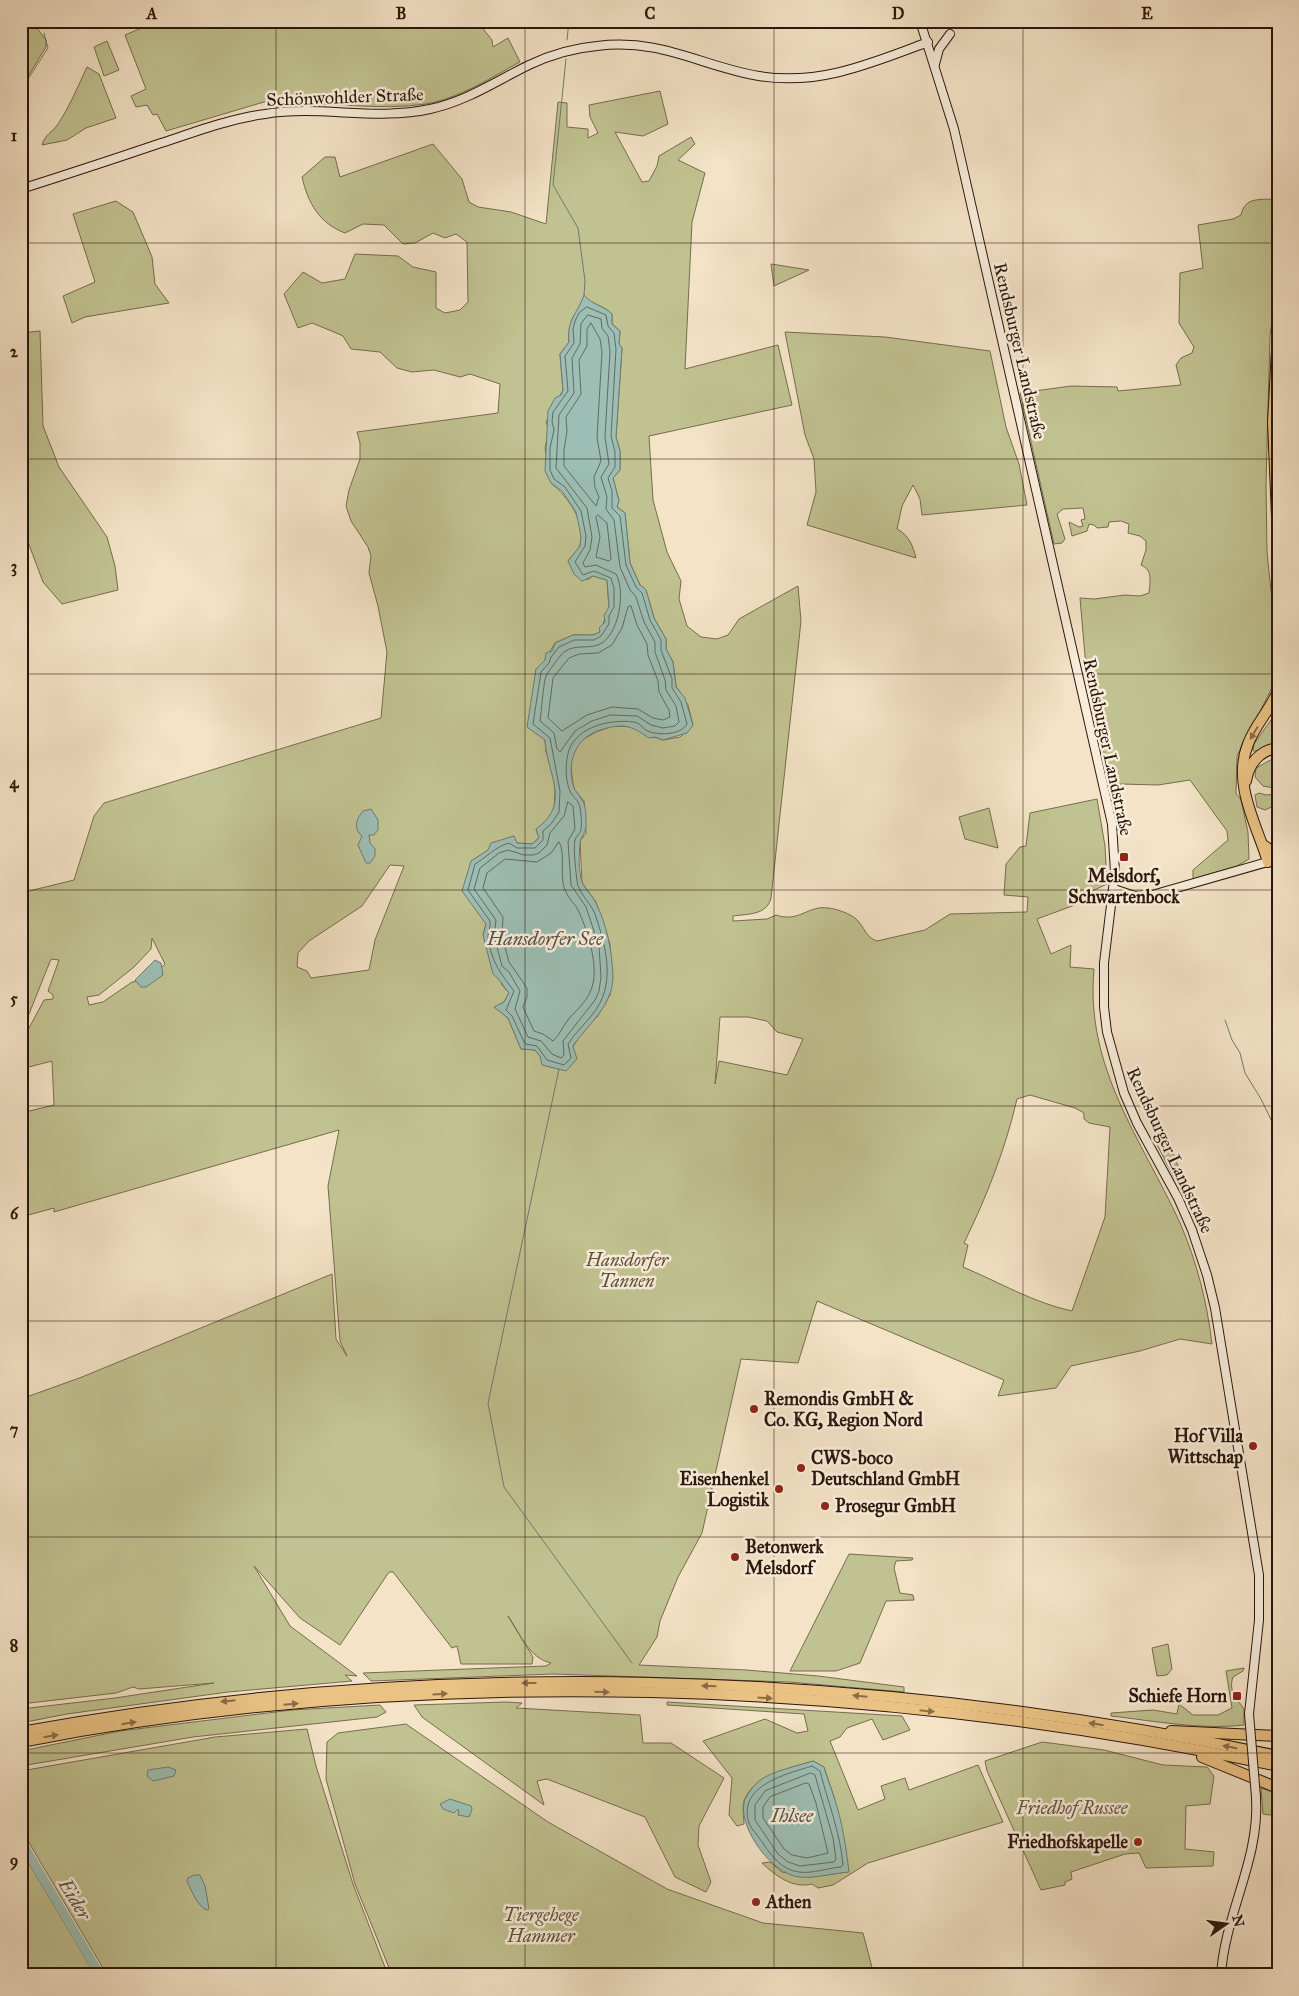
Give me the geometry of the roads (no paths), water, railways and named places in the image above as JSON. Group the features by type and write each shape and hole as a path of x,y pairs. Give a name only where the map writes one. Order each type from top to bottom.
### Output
{"highway":[{"path":"1278,331 1274,422 1278,541"},
{"path":"1269,862 1260,841 1242,772 1245,751 1278,691"},
{"path":"1245,789 1247,775 1252,764 1263,752 1278,748"},
{"path":"1260,841 1269,851 1278,854"},
{"path":"21,1742 81,1731 219,1711 456,1684 573,1683 793,1690 944,1704 1278,1756"},
{"path":"21,1732 207,1703 364,1689 391,1697 531,1692 729,1696 935,1712 1144,1736 1278,1766"},
{"path":"1144,1736 1193,1731 1278,1736"},
{"path":"1144,1736 1219,1763 1278,1788"}],"street":[{"name":"Rendsburger Landstraße","path":"920,21 954,129 1106,799 1115,850 1113,893 1104,962 1104,1006 1110,1048 1130,1108 1178,1198 1201,1256 1215,1308 1247,1503 1260,1593 1249,1714 1256,1797 1254,1847 1229,1924 1221,1975"},
{"path":"935,64 940,49 950,34"},
{"name":"Schönwohlder Straße","path":"21,189 212,126 248,117 291,111 385,114 431,109 474,94 542,59 590,47 621,44 653,47 676,52 743,73 783,79 804,79 852,70 928,42"},
{"path":"1113,893 1135,896 1152,895 1269,862"}],"water":[{"name":"Hansdorfer See","path":"584,295 590,301 612,314 612,324 620,331 619,344 622,348 616,437 620,451 620,470 613,478 619,501 617,507 625,513 630,563 640,585 646,590 654,618 666,639 666,649 673,662 676,687 685,698 693,725 687,733 663,740 655,737 649,738 637,730 626,726 615,726 600,730 584,739 579,745 572,761 571,770 574,788 581,798 586,811 586,829 580,843 580,875 586,889 595,900 606,929 613,976 609,996 599,1014 573,1046 577,1059 566,1071 542,1065 540,1056 535,1050 521,1049 508,1018 494,1007 504,1002 509,993 493,974 483,935 486,924 462,891 471,861 488,850 491,843 514,836 517,843 532,844 539,838 536,829 547,819 553,809 555,788 545,740 527,727 536,669 545,660 546,653 552,651 555,643 573,635 593,635 600,632 599,628 605,622 604,615 609,607 607,580 593,576 582,581 574,574 568,561 580,546 581,536 576,512 562,491 551,483 545,471 548,411 555,398 561,395 563,390 560,354 569,342 571,322"},
{"path":"371,809 378,820 378,830 374,835 369,835 370,843 375,849 375,856 370,863 366,863 358,845 362,836 357,830 356,824 363,811"},
{"path":"155,960 161,963 163,975 146,987 141,987 135,980"},
{"name":"Ihlsee","path":"813,1761 824,1767 833,1793 845,1843 849,1872 799,1877 778,1868 760,1849 747,1825 744,1803 756,1784 767,1776"},
{"path":"168,1767 176,1770 174,1776 153,1781 147,1776 148,1770"},
{"path":"450,1799 471,1806 472,1809 469,1817 458,1815 459,1810 454,1813 443,1809 440,1804"},
{"path":"200,1875 205,1886 209,1909 207,1910 198,1902 187,1881 188,1878"}],"waterway":[{"path":"567,40 569,21"},
{"path":"21,90 48,48 44,33"},
{"path":"566,59 553,185 578,228 585,281 584,295"},
{"path":"1225,1020 1232,1040 1240,1053 1245,1073 1261,1099 1278,1134"},
{"path":"559,1069 488,1403 504,1487 632,1663"},
{"name":"Eider","path":"21,1841 100,1975"}],"place":[{"name":"Melsdorf, Schwartenbock","path":"1124,857"},
{"name":"Remondis GmbH & Co. KG, Region Nord","path":"754,1409"},
{"name":"Hof Villa Wittschap","path":"1253,1446"},
{"name":"CWS-boco Deutschland GmbH","path":"801,1468"},
{"name":"Eisenhenkel Logistik","path":"779,1489"},
{"name":"Prosegur GmbH","path":"825,1506"},
{"name":"Betonwerk Melsdorf","path":"735,1557"},
{"name":"Schiefe Horn","path":"1237,1696"},
{"name":"Friedhofskapelle","path":"1138,1842"},
{"name":"Athen","path":"756,1902"}],"park label":[{"name":"Hansdorfer Tannen","path":"627,1270"},
{"name":"Friedhof Russee","path":"1072,1808"},
{"name":"Tiergehege Hammer","path":"541,1925"}]}
